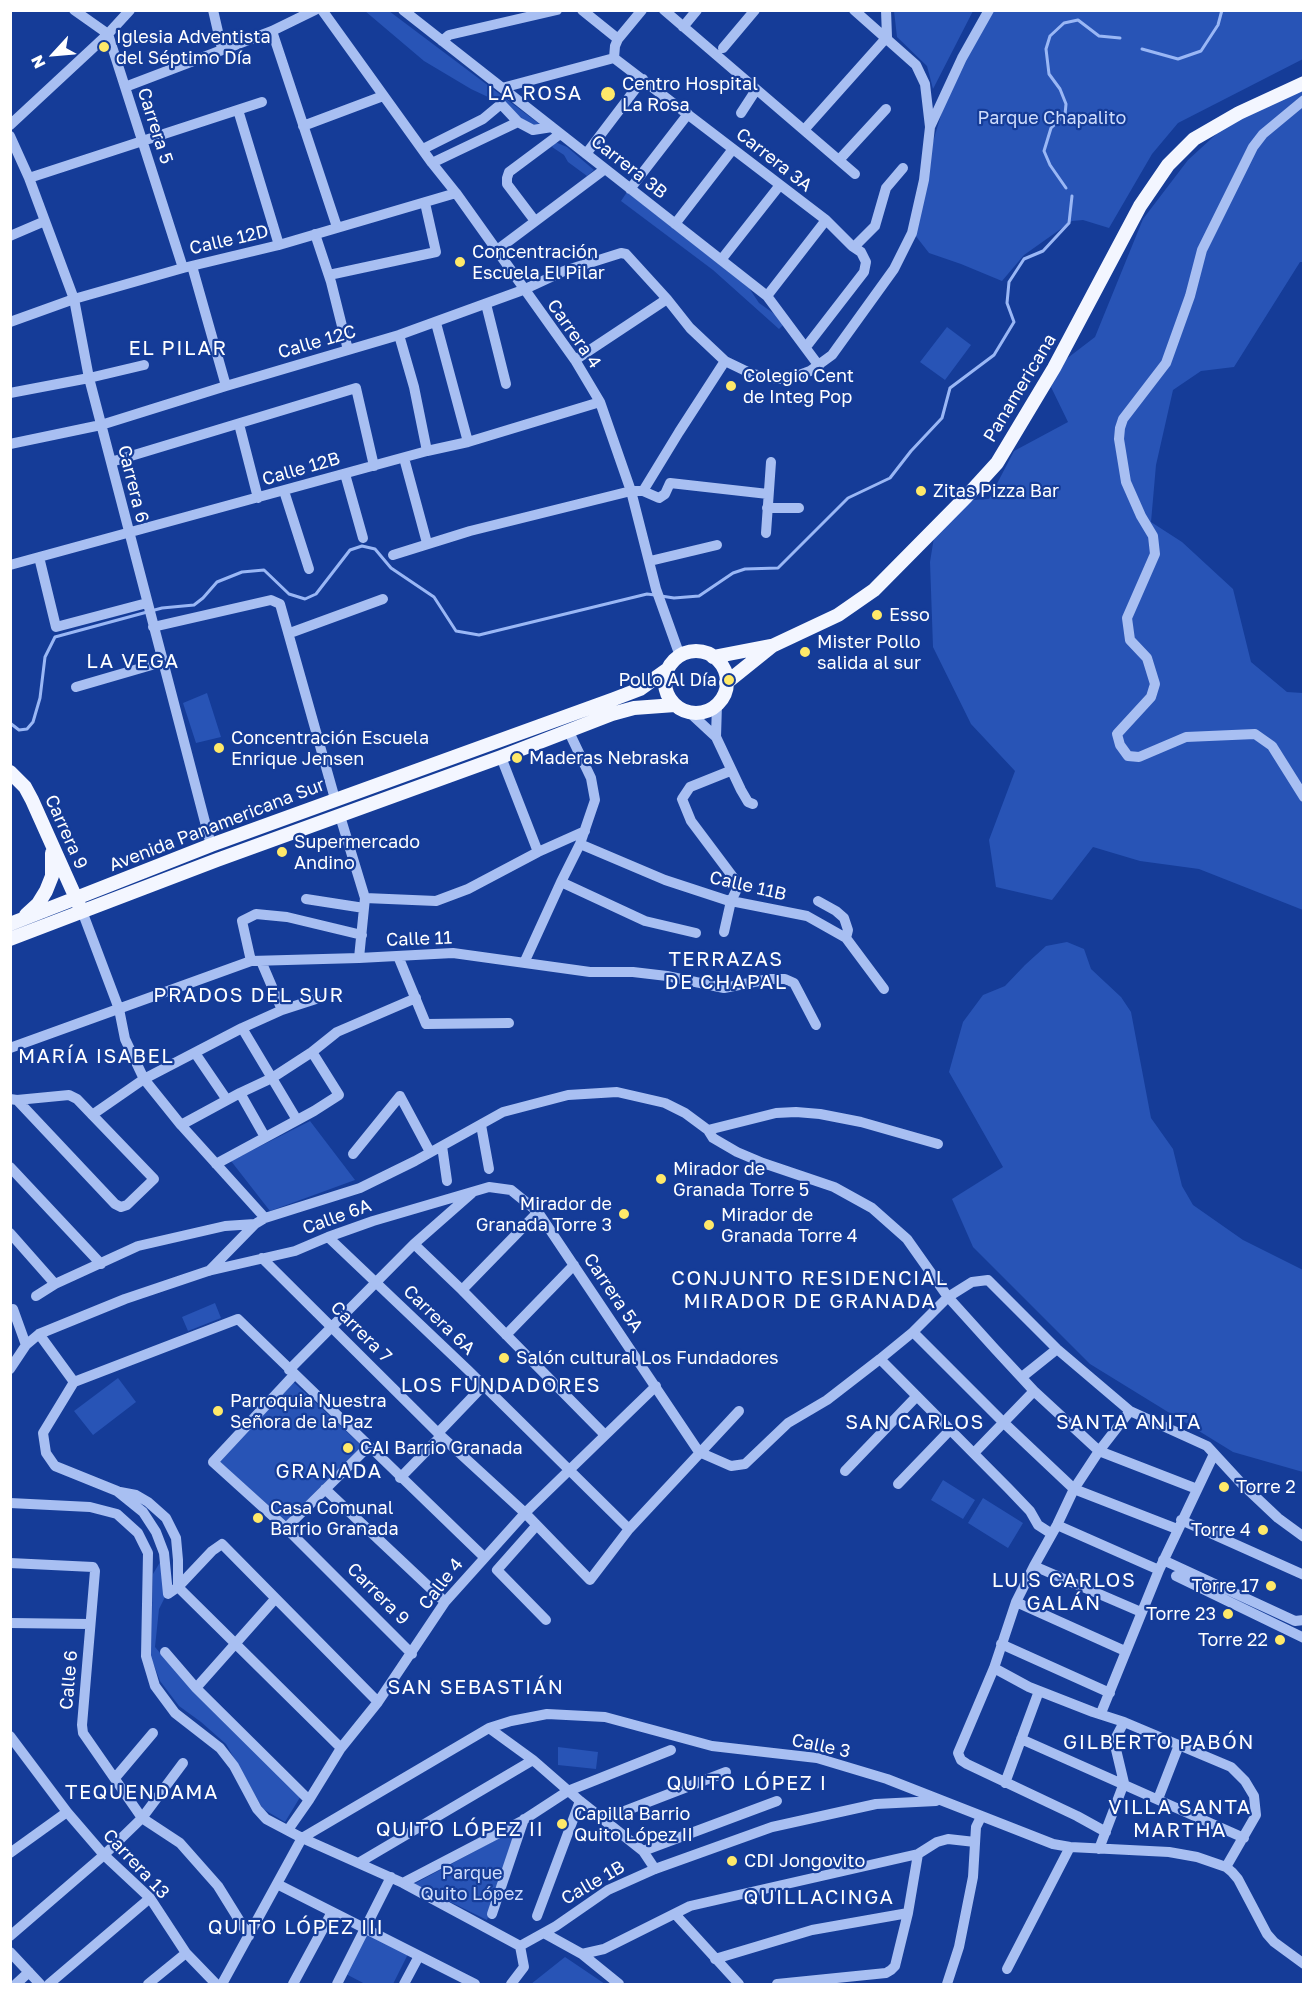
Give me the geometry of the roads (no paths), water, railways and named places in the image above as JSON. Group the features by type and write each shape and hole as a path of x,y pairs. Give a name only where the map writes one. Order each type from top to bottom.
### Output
{"main road":[{"name":"Panamericana","path":"726,683 772,646 838,615 874,590 997,463 1080,322 1136,213 1168,165 1194,139 1239,113 1304,82"},
{"path":"713,657 772,646"},
{"path":"691,651 699,651 713,657 723,668 726,683 725,691 717,704 704,711 689,712 675,705 665,685 668,669 680,656 691,651"},
{"name":"Avenida Panamericana Sur","path":"12,923 211,845 640,689 668,669"},
{"name":"Avenida Panamericana Sur","path":"10,939 569,732 612,714 634,708 675,705"},
{"name":"Carrera 9","path":"10,772 25,787 32,800 82,911"},
{"path":"12,923 38,904 46,891 52,876 51,845"}],"street":[{"path":"74,10 108,34"},
{"path":"10,125 108,34 130,10"},
{"path":"213,10 222,49"},
{"path":"125,87 272,31 315,10"},
{"name":"Carrera 4","path":"322,10 575,360 600,402 631,491 660,603 680,656"},
{"name":"Carrera 3B","path":"403,10 767,296 806,347 815,369"},
{"path":"442,41 449,35 557,10"},
{"path":"582,10 618,39"},
{"path":"502,88 614,58 618,39 642,10"},
{"path":"664,10 855,174"},
{"path":"683,27 697,10"},
{"path":"723,48 755,10"},
{"path":"575,360 667,299 690,328 725,361 752,374 779,379 794,377 815,369 832,355 894,269 912,233 924,180 930,127 925,84 916,65 854,10"},
{"path":"804,130 887,37 886,10"},
{"path":"930,127 962,58 989,10"},
{"path":"272,31 337,227"},
{"name":"Carrera 5","path":"108,34 226,386"},
{"name":"Carrera 3A","path":"614,58 826,220 854,247"},
{"path":"586,154 643,79"},
{"path":"741,113 754,93"},
{"path":"303,126 383,96"},
{"path":"1304,100 1263,134 1253,147 1202,250 1190,296 1166,363 1123,419 1120,428 1119,439 1126,482 1153,536 1155,554 1127,618 1130,640 1147,658 1155,684 1151,697 1117,734 1120,746 1128,756 1139,757 1186,737 1255,734 1272,746 1304,797"},
{"path":"29,178 262,102"},
{"path":"423,149 483,118 501,104 518,122 536,131 556,130"},
{"path":"839,160 886,109"},
{"path":"238,110 279,246"},
{"path":"630,189 688,114"},
{"path":"432,163 518,122"},
{"path":"535,221 507,184 507,178 509,172 556,130"},
{"name":"Carrera 6","path":"10,136 29,178 74,299 89,378 211,845"},
{"path":"675,224 733,149"},
{"path":"806,347 864,272 866,262 861,252 854,247 876,226 886,188 903,168"},
{"path":"496,250 605,169"},
{"path":"721,260 780,185"},
{"name":"Calle 12D","path":"10,322 74,299 187,267 279,246 456,193"},
{"path":"329,275 436,252 425,203"},
{"path":"767,296 826,220"},
{"path":"10,236 45,221"},
{"path":"315,234 329,275 348,350"},
{"name":"Calle 12C","path":"10,444 101,425 399,335 524,290 564,270 613,255 626,254 667,299"},
{"path":"486,304 506,384"},
{"path":"436,323 468,442"},
{"path":"399,335 414,387 427,451"},
{"path":"643,491 725,361"},
{"path":"10,393 144,365"},
{"path":"111,462 356,388 374,466"},
{"name":"Calle 12B","path":"10,565 427,451 468,442 600,402"},
{"path":"239,424 258,498"},
{"path":"404,458 427,543"},
{"path":"766,533 771,462"},
{"path":"345,474 363,538"},
{"path":"393,555 427,543 631,491 643,491 659,498 665,494 670,483 768,494"},
{"path":"284,491 309,569"},
{"path":"767,508 799,508"},
{"path":"650,561 717,545"},
{"path":"39,557 57,627 148,606"},
{"path":"290,633 383,599"},
{"path":"152,623 271,600 280,604 335,800"},
{"path":"76,687 162,662"},
{"path":"717,704 716,737 730,771 748,802 753,804"},
{"path":"689,712 716,737"},
{"path":"524,963 580,844 596,800 591,778 569,732"},
{"path":"501,757 538,852"},
{"path":"724,932 736,891 736,881 692,821 682,799 690,787 730,771"},
{"path":"340,816 365,903 359,958"},
{"path":"306,899 365,903 436,901 468,889 538,852 585,831"},
{"name":"Calle 11B","path":"580,844 665,880 732,901 807,916 846,938 884,989"},
{"path":"561,882 645,921 696,933"},
{"path":"818,901 844,918 848,930 846,938"},
{"path":"82,911 118,1009 125,1040 144,1079 216,1164 260,1221"},
{"path":"282,1010 256,961 242,921 256,914 287,917 362,935"},
{"name":"Calle 11","path":"10,1048 256,961 453,953 590,972 633,972 724,988 770,979 786,980 794,983 816,1024"},
{"path":"398,956 426,1024 509,1023"},
{"path":"181,1125 272,1078 312,1052 337,1032 416,998"},
{"path":"92,1115 144,1079 242,1028 282,1010 316,999"},
{"path":"242,1028 297,1120"},
{"path":"216,1164 339,1095 312,1052"},
{"path":"195,1053 227,1100"},
{"path":"36,1296 55,1284 138,1246 225,1226 260,1221 360,1188 503,1112 568,1095 617,1092 665,1103 685,1113 714,1137 737,1152 763,1164 834,1187 872,1208 908,1239 948,1296 1035,1391 1099,1451 1197,1489"},
{"path":"240,1093 265,1137"},
{"path":"69,1095 77,1098 154,1179 127,1205 121,1207 115,1204 14,1100 69,1095"},
{"path":"353,1154 400,1096 430,1152"},
{"path":"708,1130 776,1113 796,1112 840,1117 938,1144"},
{"path":"481,1125 489,1169"},
{"path":"442,1146 447,1181"},
{"path":"10,1167 101,1264"},
{"name":"Carrera 5A","path":"476,1190 489,1187 511,1190 538,1212 699,1452"},
{"path":"292,1372 331,1326 414,1244 476,1190"},
{"name":"Calle 6A","path":"10,1369 26,1345 39,1334 125,1299 208,1271 295,1251 328,1237 476,1190"},
{"path":"462,1290 538,1212"},
{"path":"208,1271 260,1221"},
{"path":"10,1233 55,1284"},
{"name":"Carrera 6A","path":"328,1237 629,1529"},
{"path":"414,1244 605,1435"},
{"name":"Carrera 7","path":"262,1258 440,1434 525,1513 590,1580 629,1529"},
{"path":"506,1335 574,1265"},
{"path":"699,1452 731,1466 745,1464 788,1423 827,1400 913,1332 948,1296 972,1282 988,1280 1057,1349 1130,1411 1207,1446 1278,1518 1304,1537"},
{"path":"10,1310 13,1309 26,1345"},
{"path":"341,1748 178,1587 176,1538 166,1518 136,1495 117,1491 56,1466 46,1453 43,1433 74,1382 238,1319 484,1557"},
{"path":"913,1332 1074,1490 1179,1524 1304,1575"},
{"path":"39,1334 74,1382"},
{"path":"1023,1377 1057,1349"},
{"path":"880,1359 949,1431 974,1452 1030,1511 1038,1525 1161,1565 1295,1621 1304,1620"},
{"name":"Carrera 9","path":"292,1372 213,1462 286,1528 412,1654"},
{"path":"400,1478 483,1386"},
{"name":"Calle 4","path":"288,1830 341,1748 378,1702 445,1602 525,1513 656,1386"},
{"path":"974,1452 1035,1391"},
{"path":"845,1471 916,1397"},
{"path":"629,1529 739,1411"},
{"path":"1106,1832 967,1764 958,1754 994,1668 1016,1602 1034,1566 1074,1490 1099,1451 1130,1411"},
{"path":"898,1484 949,1431"},
{"path":"286,1528 368,1447"},
{"path":"1101,1713 1161,1565 1214,1454"},
{"path":"325,1489 445,1602"},
{"path":"117,1491 143,1512 156,1533 164,1553 168,1594 222,1544 378,1702"},
{"path":"10,1503 90,1507 117,1514 138,1533 148,1553 146,1656 155,1686 164,1701 175,1713 220,1748 234,1766 257,1809 266,1820 391,1877 520,1946 524,1967 511,1984"},
{"path":"536,1526 496,1570 546,1620"},
{"path":"149,1574 164,1553"},
{"name":"Calle 6","path":"10,1563 93,1567 82,1725 87,1739 142,1818"},
{"path":"1034,1566 1141,1612"},
{"path":"1176,1576 1304,1638"},
{"path":"196,1688 275,1599"},
{"path":"1016,1602 1125,1651"},
{"path":"10,1623 90,1624"},
{"path":"1001,1644 1110,1693"},
{"path":"165,1652 196,1688 309,1800"},
{"path":"994,1668 1039,1691 1124,1722 1231,1767 1245,1781 1254,1796 1256,1815 1226,1867 1238,1879 1267,1934 1274,1942 1304,1964"},
{"path":"1005,1783 1039,1691"},
{"name":"Calle 3","path":"302,1838 489,1728 547,1714 605,1717 712,1746 818,1758 886,1779 1053,1844 1070,1847 1182,1853 1226,1867"},
{"path":"1099,1849 1124,1784 1114,1741 1124,1722"},
{"path":"489,1728 533,1760 643,1851 655,1869"},
{"path":"115,1778 153,1733"},
{"name":"Carrera 13","path":"10,1736 67,1812 104,1855 150,1898 186,1953 216,1984"},
{"path":"1021,1739 1244,1838"},
{"path":"1158,1799 1179,1745"},
{"path":"403,1883 524,1819 568,1791 671,1750"},
{"path":"360,1862 533,1760"},
{"path":"10,1936 104,1855 142,1818 183,1763"},
{"path":"604,1819 726,1772"},
{"path":"537,1916 580,1801"},
{"path":"643,1851 777,1801"},
{"name":"Calle 1B","path":"520,1946 544,1933 608,1890 655,1869 772,1827 876,1804 939,1801"},
{"path":"13,1847 67,1812"},
{"path":"947,1984 959,1947 973,1877 976,1827 981,1817"},
{"path":"142,1818 180,1843 218,1886 249,1936"},
{"path":"492,1914 524,1819"},
{"path":"222,1984 302,1838"},
{"path":"582,1954 604,1949 690,1906 918,1854 937,1842 948,1839 975,1842"},
{"path":"1007,1969 1070,1847"},
{"path":"777,1984 886,1973 891,1970 908,1913 918,1854"},
{"path":"337,1984 391,1877"},
{"path":"277,1884 475,1984"},
{"path":"49,1984 150,1898"},
{"path":"293,1984 332,1912"},
{"path":"715,1959 812,1930 908,1913"},
{"path":"675,1914 739,1984"},
{"path":"544,1933 582,1954 619,1984"},
{"path":"10,1952 40,1984"},
{"path":"148,1984 186,1953"},
{"path":"404,1984 419,1956"},
{"path":"16,1984 29,1972"}],"waterway":[{"path":"1142,49 1178,59 1201,51 1218,25 1222,10"},
{"path":"1066,188 1050,165 1044,151 1051,128 1065,115 1066,104 1060,89 1049,74 1046,49 1050,36 1064,23 1078,20 1099,36 1120,38"},
{"path":"661,596 674,598 699,596 733,573 745,569 778,568 848,498 890,478 911,451 942,418 950,388 994,355 1014,322 1007,303 1009,282 1024,259 1043,251 1069,223 1072,196"},
{"path":"10,723 19,730 27,729 33,722 40,698 45,657 55,637 162,608 194,605 217,582 242,572 264,570 289,594 305,599 316,594 350,550 362,546 375,549 391,568 434,597 456,631 479,635 647,594 655,595"}],"place":[{"name":"Iglesia Adventista del Séptimo Día","path":"104,47"},
{"name":"Centro Hospital La Rosa","path":"608,94"},
{"name":"Concentración Escuela El Pilar","path":"460,262"},
{"name":"Colegio Cent de Integ Pop","path":"731,386"},
{"name":"Zitas Pizza Bar","path":"921,491"},
{"name":"Esso","path":"877,615"},
{"name":"Mister Pollo salida al sur","path":"805,652"},
{"name":"Pollo Al Día","path":"729,680"},
{"name":"Concentración Escuela Enrique Jensen","path":"219,748"},
{"name":"Maderas Nebraska","path":"517,758"},
{"name":"Supermercado Andino","path":"282,852"},
{"name":"Mirador de Granada Torre 5","path":"661,1179"},
{"name":"Mirador de Granada Torre 3","path":"624,1214"},
{"name":"Mirador de Granada Torre 4","path":"709,1225"},
{"name":"Salón cultural Los Fundadores","path":"504,1358"},
{"name":"Parroquia Nuestra Señora de la Paz","path":"218,1411"},
{"name":"CAI Barrio Granada","path":"348,1448"},
{"name":"Torre 2","path":"1224,1487"},
{"name":"Casa Comunal Barrio Granada","path":"258,1518"},
{"name":"Torre 4","path":"1263,1530"},
{"name":"Torre 17","path":"1271,1586"},
{"name":"Torre 23","path":"1228,1614"},
{"name":"Torre 22","path":"1280,1640"},
{"name":"Capilla Barrio Quito López II","path":"562,1824"},
{"name":"CDI Jongovito","path":"732,1861"}],"district":[{"name":"LA ROSA","path":"535,94"},
{"name":"EL PILAR","path":"178,349"},
{"name":"LA VEGA","path":"133,662"},
{"name":"TERRAZAS DE CHAPAL","path":"726,972"},
{"name":"PRADOS DEL SUR","path":"249,996"},
{"name":"MARÍA ISABEL","path":"96,1057"},
{"name":"CONJUNTO RESIDENCIAL MIRADOR DE GRANADA","path":"810,1290"},
{"name":"LOS FUNDADORES","path":"501,1386"},
{"name":"SAN CARLOS","path":"915,1423"},
{"name":"SANTA ANITA","path":"1129,1423"},
{"name":"GRANADA","path":"329,1472"},
{"name":"LUIS CARLOS GALÁN","path":"1064,1592"},
{"name":"SAN SEBASTIÁN","path":"476,1688"},
{"name":"GILBERTO PABÓN","path":"1159,1743"},
{"name":"QUITO LÓPEZ I","path":"747,1784"},
{"name":"TEQUENDAMA","path":"142,1793"},
{"name":"VILLA SANTA MARTHA","path":"1180,1820"},
{"name":"QUITO LÓPEZ II","path":"460,1830"},
{"name":"QUILLACINGA","path":"819,1898"},
{"name":"QUITO LÓPEZ III","path":"296,1928"}],"park label":[{"name":"Parque Chapalito","path":"1052,118"},
{"name":"Parque Quito López","path":"472,1883"}]}
